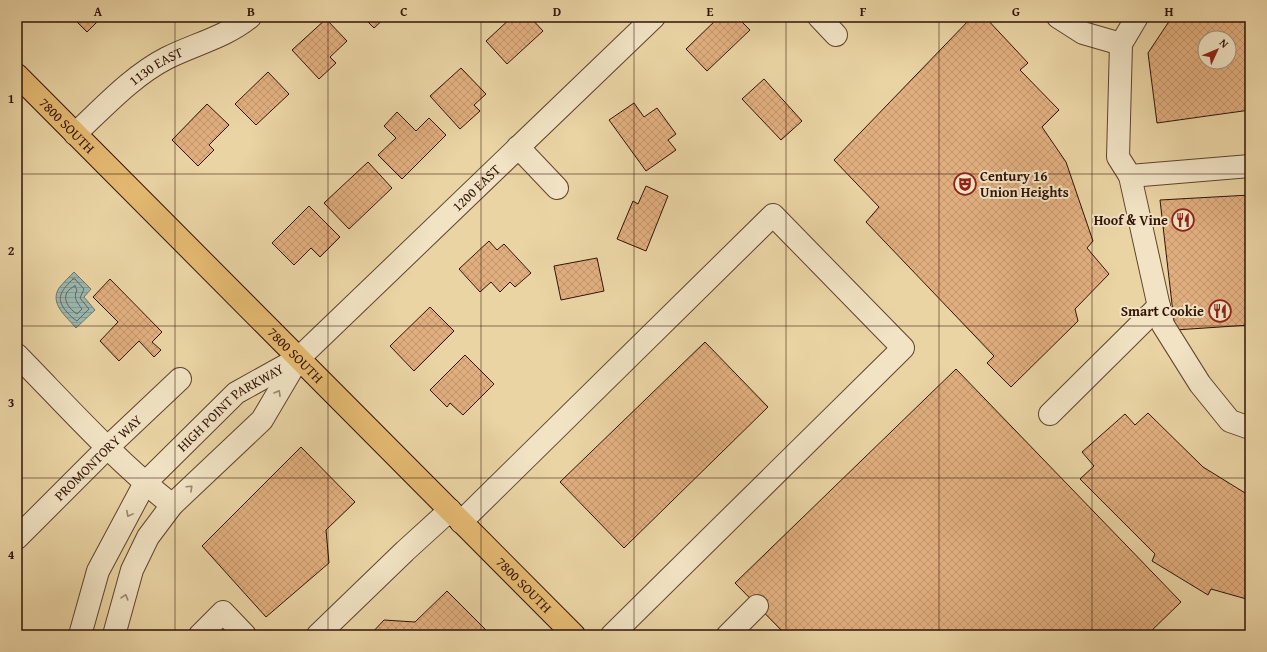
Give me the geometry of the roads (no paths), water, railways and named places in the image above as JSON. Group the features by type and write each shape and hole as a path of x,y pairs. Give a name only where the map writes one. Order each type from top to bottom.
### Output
{"main road":[{"name":"7800 SOUTH","path":"17,74 574,635"}],"street":[{"name":"1130 EAST","path":"75,134 118,93 144,71 168,58 225,33 243,23 250,17"},
{"name":"1200 EAST","path":"299,358 654,17"},
{"path":"819,17 836,35"},
{"path":"1058,17 1083,33 1121,44"},
{"path":"1137,17 1121,44 1118,157 1130,176 1163,325 1200,384 1230,421 1250,428"},
{"path":"518,147 557,188"},
{"path":"1130,176 1250,166"},
{"path":"318,635 405,550 456,516 773,214 903,348 612,635"},
{"path":"1050,414 1159,306"},
{"path":"17,354 145,484 172,505"},
{"name":"HIGH POINT PARKWAY","path":"80,635 98,571 145,484 236,392 299,358"},
{"name":"HIGH POINT PARKWAY","path":"114,635 132,570 148,537 172,505 262,420 299,358"},
{"name":"PROMONTORY WAY","path":"17,538 108,447 180,379"},
{"path":"728,635 758,606"},
{"path":"200,635 223,612 245,635"}],"water":[{"path":"74,272 91,289 84,297 95,310 76,328 60,310 56,299 56,294 59,288"}],"place":[{"name":"Century 16 Union Heights","path":"965,184"},
{"name":"Hoof & Vine","path":"1183,220"},
{"name":"Smart Cookie","path":"1220,311"}]}
